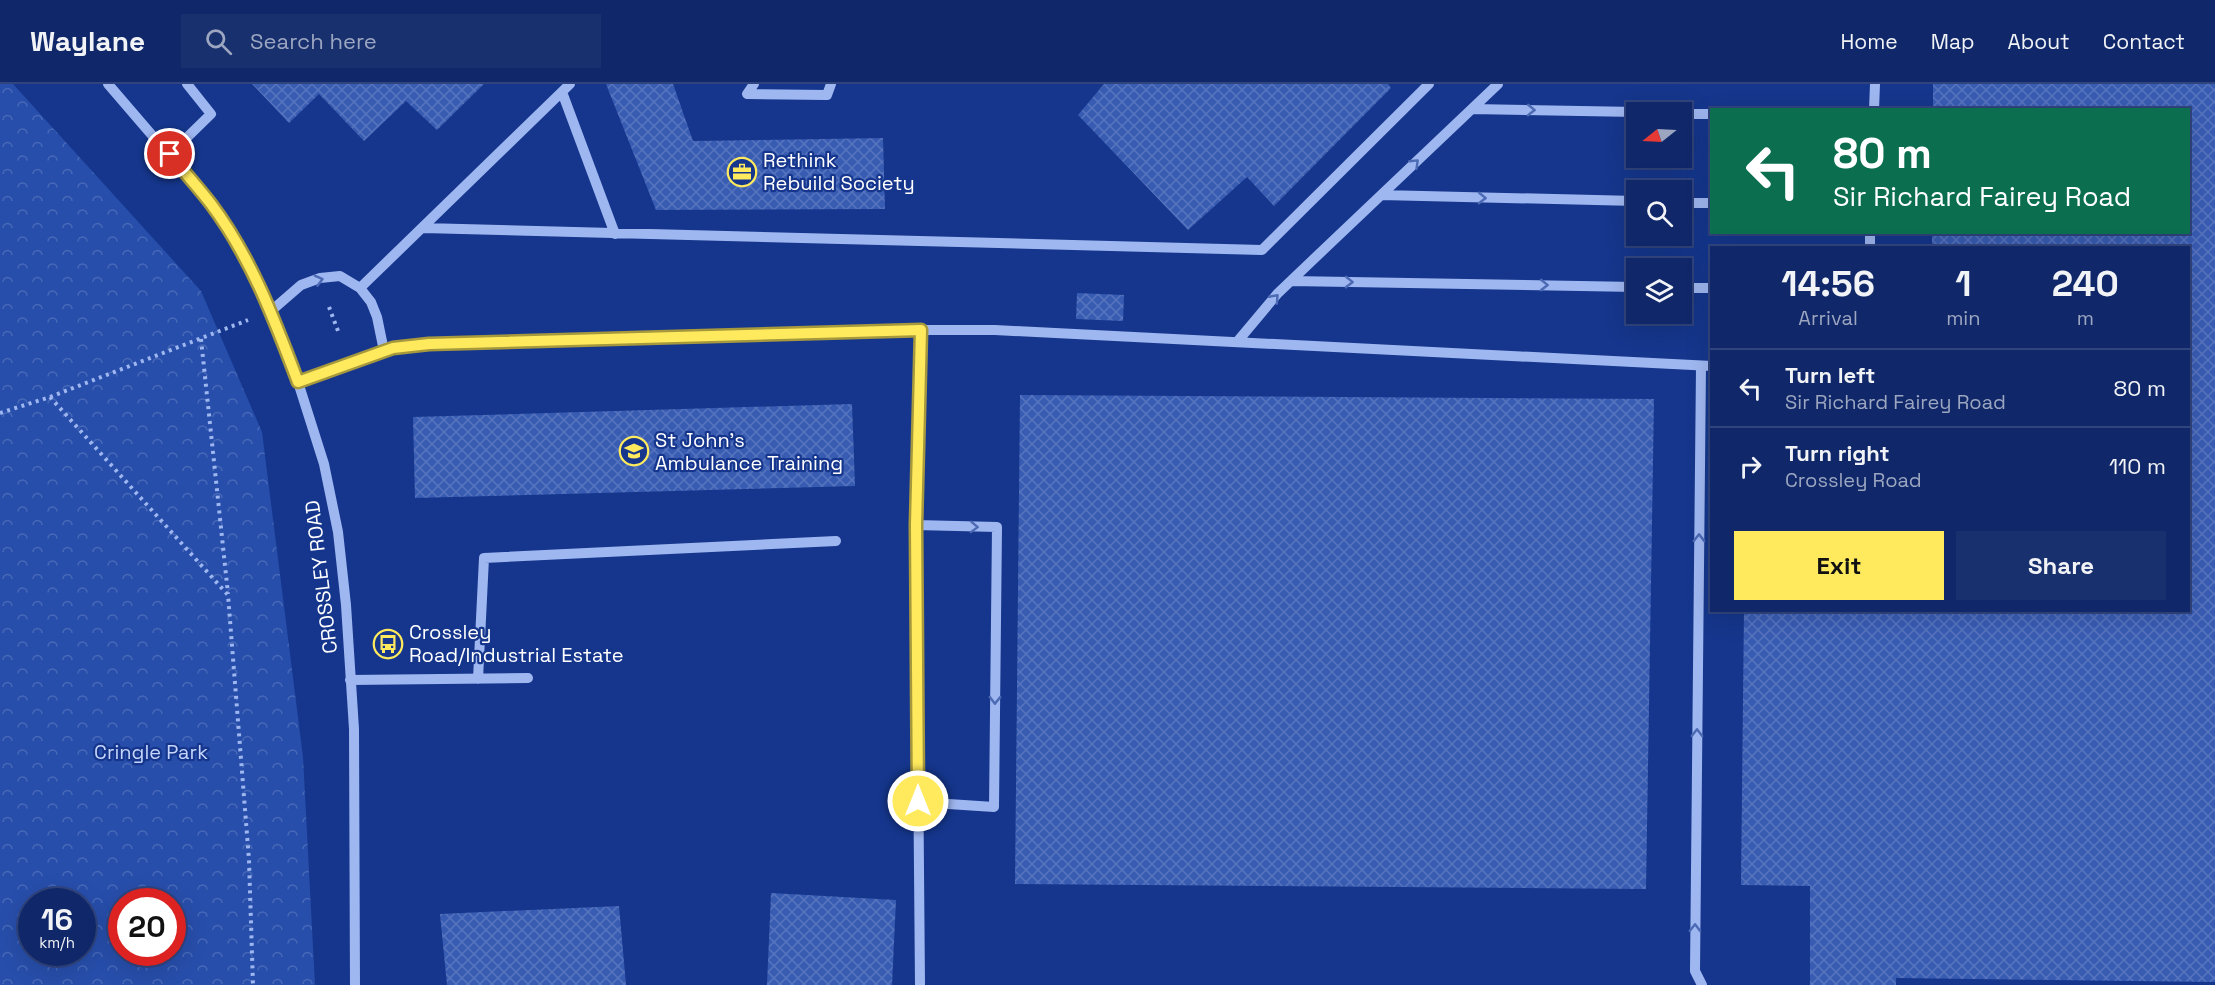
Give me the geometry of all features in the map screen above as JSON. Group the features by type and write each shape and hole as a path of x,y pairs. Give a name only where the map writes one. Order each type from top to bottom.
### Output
{"street":[{"name":"CROSSLEY ROAD","path":"108,84 212,205 241,252 272,311 324,464 338,532 346,605 354,729 355,985"},
{"path":"170,154 212,114 187,84"},
{"path":"754,84 747,94 827,95 831,84"},
{"path":"423,228 1262,250 1429,84"},
{"path":"1237,342 1278,293 1498,84"},
{"path":"1874,108 1875,84"},
{"path":"360,288 566,88 615,234"},
{"path":"1472,109 1626,112"},
{"path":"1692,114 1710,114"},
{"path":"1381,195 1626,201"},
{"path":"1692,202 1710,203"},
{"path":"272,311 301,285 320,278 340,276 360,288 371,302 377,317 384,351"},
{"path":"1291,281 1626,287"},
{"path":"1692,288 1710,288"},
{"path":"920,985 916,525 921,330"},
{"path":"298,382 384,351 429,344 921,330 995,330 1706,366 1695,971 1702,985"},
{"path":"916,525 997,527 994,807 918,801"},
{"path":"478,679 484,558 836,541"},
{"path":"350,680 528,678"}],"path":[{"path":"329,307 338,332"},
{"path":"0,413 50,397 272,311"},
{"path":"201,339 228,595 249,860 253,985"},
{"path":"50,397 228,595"}],"green space":[{"name":"Cringle Park","path":"0,84 13,84 201,291 262,432 303,757 315,985 0,985"}],"building":[{"path":"252,84 484,84 437,130 406,101 364,141 319,94 289,123"},
{"path":"606,84 673,84 693,141 883,138 885,209 656,210"},
{"path":"1104,84 1388,84 1391,88 1274,206 1247,177 1188,230 1078,115"},
{"path":"1933,84 2215,84 2215,982 1896,978 1896,985 1810,985 1810,886 1741,885 1744,612 2190,612 2190,246 1932,246 1932,234 2190,234 2190,108 1933,108"},
{"path":"1077,293 1124,295 1123,321 1076,319"},
{"path":"1020,395 1654,399 1646,889 1015,884"},
{"name":"St John's Ambulance Training","path":"852,404 855,486 415,498 413,417"},
{"path":"771,893 896,900 892,985 767,985"},
{"path":"619,906 626,985 447,985 440,914"}],"place":[{"name":"Rethink Rebuild Society","path":"742,172"},
{"name":"St John's Ambulance Training","path":"634,451"},
{"name":"Crossley Road/Industrial Estate","path":"388,644"}],"route":[{"path":"170,154 212,205 241,252 272,311 298,382 393,348 429,344 921,330 916,525 918,801"}]}
